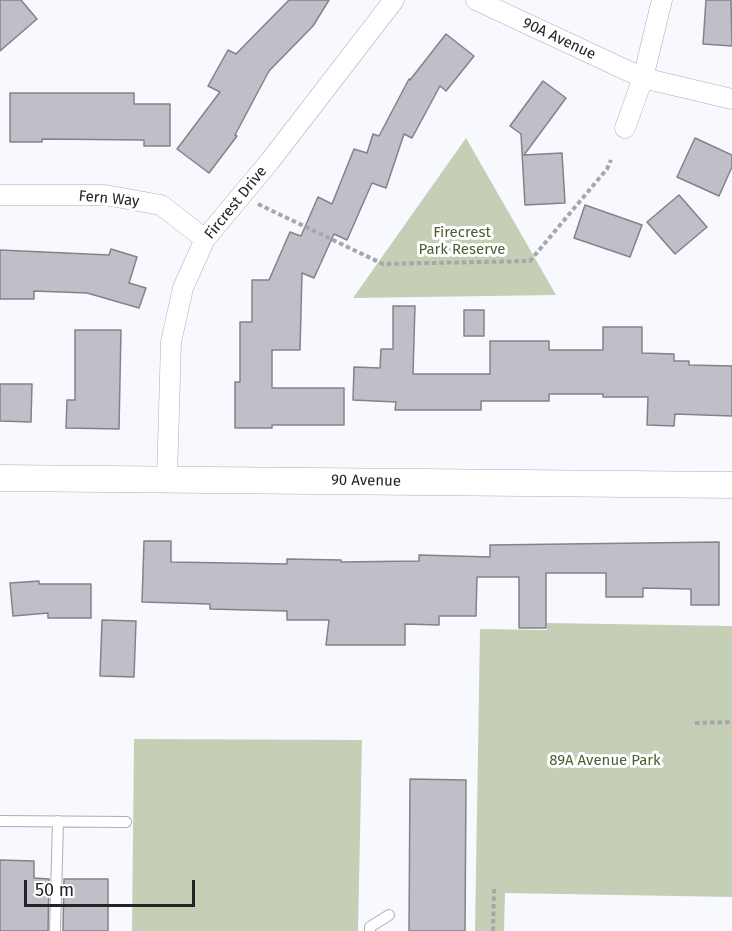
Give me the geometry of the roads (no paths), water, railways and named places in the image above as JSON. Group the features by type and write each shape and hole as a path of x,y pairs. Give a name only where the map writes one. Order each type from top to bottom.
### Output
{"street":[{"name":"Fircrest Drive","path":"167,479 171,342 183,288 205,239 270,161 394,0"},
{"name":"90A Avenue","path":"476,0 643,78 732,99"},
{"path":"625,128 643,78 662,0"},
{"name":"Fern Way","path":"0,195 105,195 161,205 205,239"},
{"name":"90 Avenue","path":"0,478 732,485"}],"lane":[{"path":"0,820 126,822"},
{"path":"55,931 58,821"},
{"path":"370,931 370,927 389,915"}],"park label":[{"name":"Firecrest Park Reserve","path":"462,242"},
{"name":"89A Avenue Park","path":"605,761"}]}
